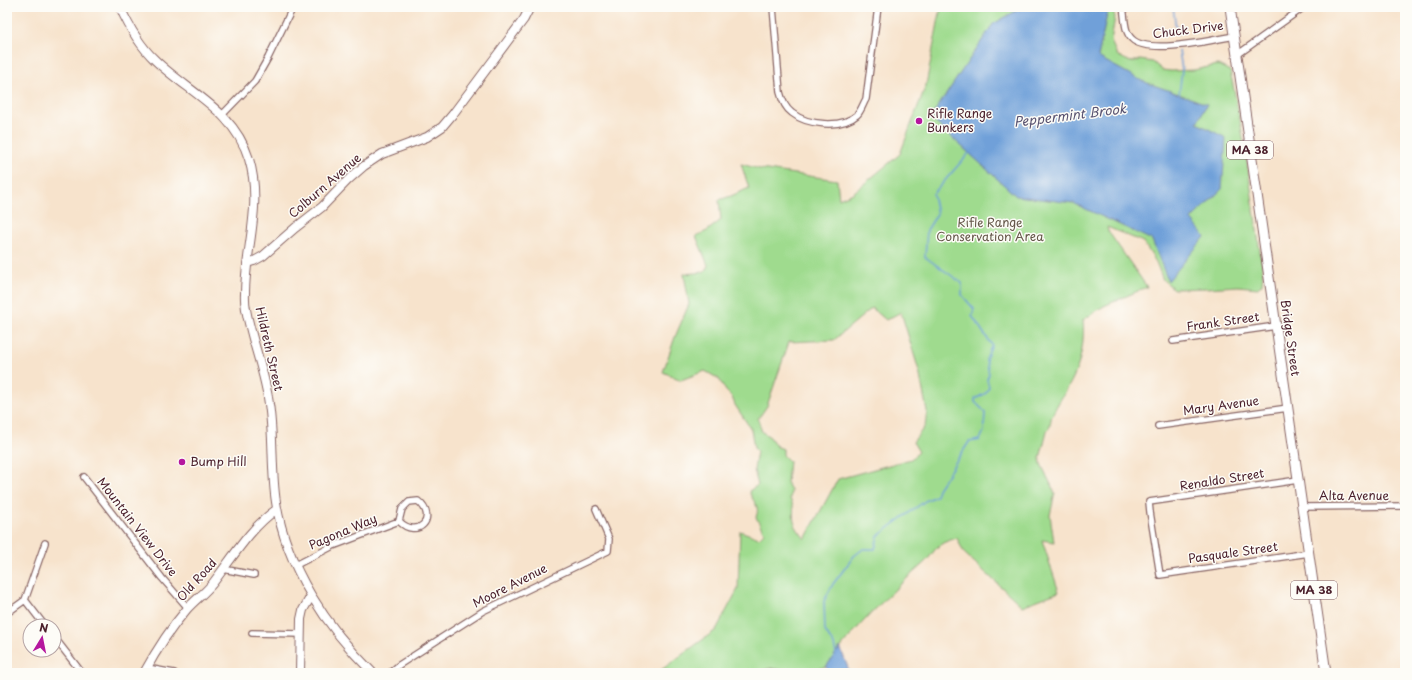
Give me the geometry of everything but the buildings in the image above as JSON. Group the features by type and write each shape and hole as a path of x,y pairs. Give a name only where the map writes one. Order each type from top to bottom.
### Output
{"main road":[{"name":"Bridge Street","path":"1230,7 1326,673"}],"street":[{"name":"Hildreth Street","path":"120,7 138,41 154,60 210,103 222,115 240,137 249,158 255,195 254,217 244,296 246,313 264,376 269,404 273,481 277,509 282,529 311,596 326,620 373,673"},
{"path":"222,115 255,81 293,7"},
{"name":"Colburn Avenue","path":"247,263 263,256 322,207 364,166 382,154 428,137 442,126 453,114 524,19 530,7"},
{"path":"773,7 780,92 782,100 791,113 799,118 807,121 828,124 849,120 857,115 866,99 878,7"},
{"name":"Chuck Drive","path":"1123,7 1127,31 1132,40 1146,46 1163,47 1234,36"},
{"path":"1237,55 1304,7"},
{"name":"Frank Street","path":"1173,341 1276,326"},
{"name":"Mary Avenue","path":"1158,426 1288,408"},
{"name":"Mountain View Drive","path":"84,477 162,578 188,608"},
{"name":"Renaldo Street","path":"1160,574 1149,502 1298,480"},
{"path":"409,502 418,502 426,510 426,522 421,527 415,529 410,528 399,521 402,509 409,502"},
{"name":"Alta Avenue","path":"1302,507 1405,506"},
{"name":"Moore Avenue","path":"390,673 399,665 483,611 608,551 609,539 596,508"},
{"name":"Old Road","path":"145,671 160,644 188,608 208,589 256,527 277,509"},
{"name":"Pagona Way","path":"296,564 334,546 399,521"},
{"path":"7,613 25,600 45,543"},
{"name":"Pasquale Street","path":"1160,574 1309,553"},
{"path":"223,569 254,575"},
{"path":"300,673 303,610 311,596"},
{"path":"25,600 39,618"},
{"path":"252,632 301,634"},
{"path":"62,648 82,673"},
{"path":"145,671 174,673"}],"green space":[{"name":"Rifle Range Conservation Area","path":"941,7 1112,7 1115,17 1111,41 1117,55 1130,62 1140,60 1153,62 1162,70 1194,70 1218,65 1230,71 1248,171 1263,272 1262,284 1258,288 1238,286 1174,289 1163,280 1156,262 1143,242 1107,227 1108,231 1147,287 1104,306 1083,320 1083,342 1076,372 1054,411 1047,431 1040,458 1041,464 1055,493 1050,515 1054,542 1042,540 1059,592 1022,606 964,553 957,538 938,547 926,561 897,587 860,625 826,667 796,673 771,668 754,673 657,673 716,630 738,589 740,531 759,538 764,533 756,517 757,507 749,491 758,485 754,470 757,451 754,448 751,429 735,405 732,397 726,391 719,379 705,371 681,380 663,372 675,337 689,304 684,274 705,272 708,265 696,236 707,231 721,220 719,200 749,188 741,164 760,169 837,180 839,199 853,193 900,154 926,85","holes":["872,308 886,320 901,312 919,371 927,411 925,426 913,442 919,452 911,459 838,479 805,539 797,529 794,522 793,508 790,499 791,491 787,482 789,461 783,455 783,449 776,446 770,437 762,432 758,419 767,406 789,342 834,340"]}],"water":[{"path":"1023,7 1106,7 1108,10 1098,57 1142,81 1207,104 1197,123 1226,138 1222,189 1191,219 1205,237 1168,281 1152,240 1073,203 1016,196 935,122 933,114 993,24"},
{"path":"840,647 850,673 829,673 826,667"}],"waterway":[{"name":"Peppermint Brook","path":"1173,7 1177,35"},
{"name":"Peppermint Brook","path":"1179,50 1182,70 1179,95"},
{"name":"Peppermint Brook","path":"836,654 834,645 825,631 824,601 833,584 854,556 863,549 875,549 878,536 925,501 936,496 938,489 969,442 980,440 984,431 985,412 975,402 975,399 986,393 989,387 987,379 989,374 986,359 992,345 972,316 974,309 962,295 962,283 925,257 927,230 937,214 933,194 969,153"}],"place":[{"name":"Rifle Range Bunkers","path":"919,121"},
{"name":"Bump Hill","path":"182,462"}]}
